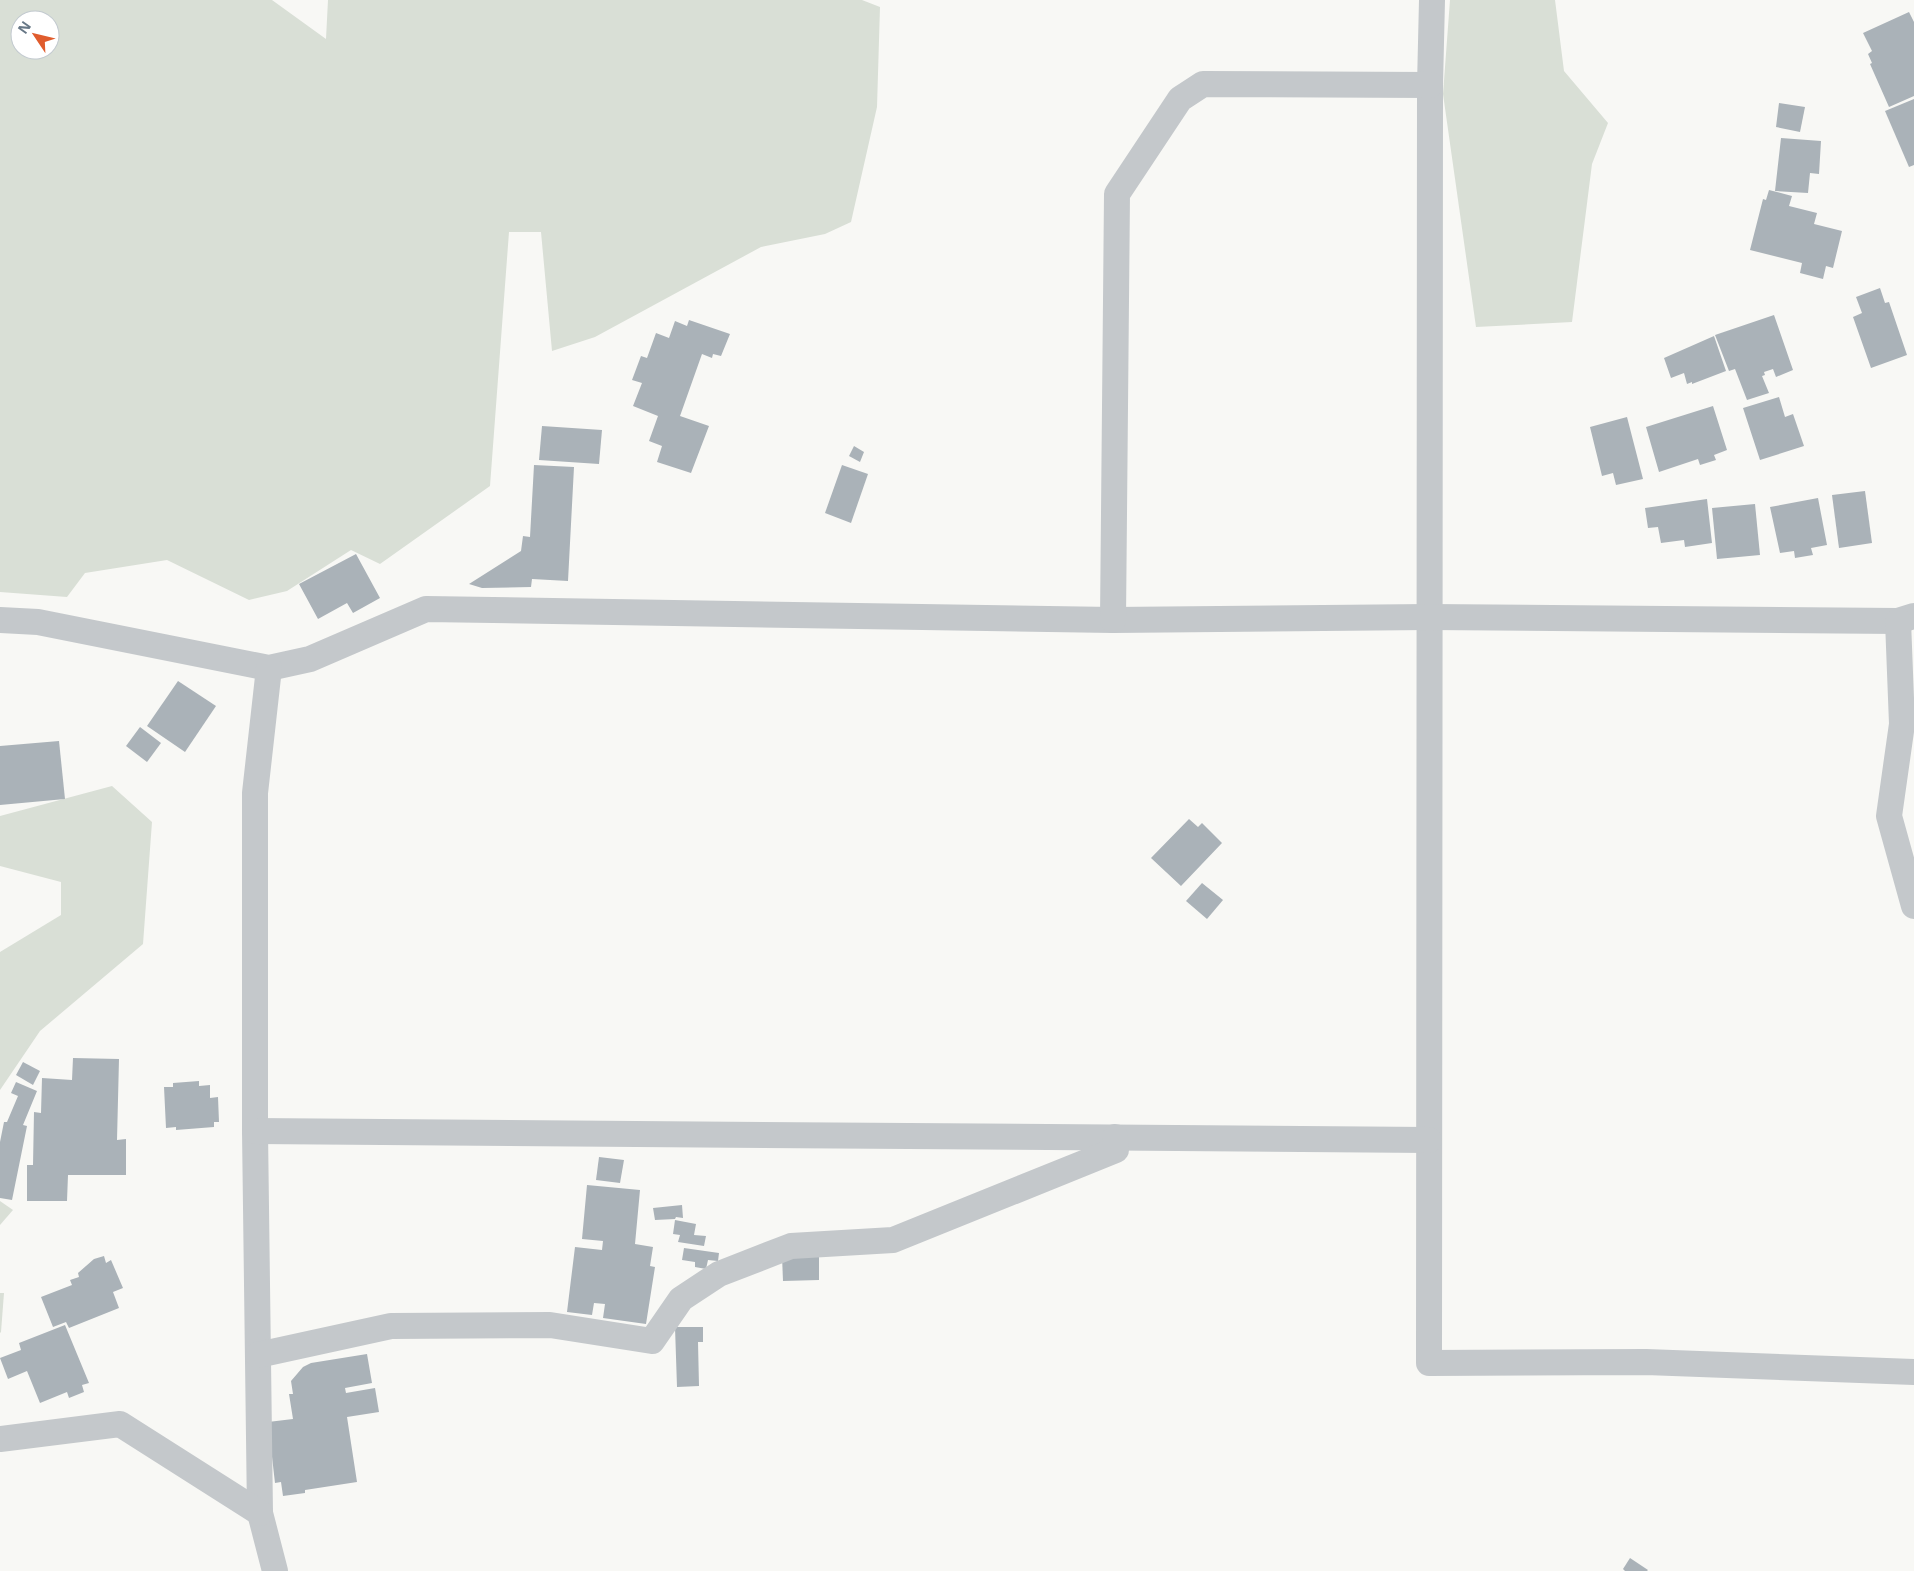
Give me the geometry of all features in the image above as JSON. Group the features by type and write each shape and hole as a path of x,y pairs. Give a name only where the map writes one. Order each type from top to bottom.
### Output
{"street":[{"path":"1432,0 1430,85 1429,1363 1646,1362 1914,1372"},
{"path":"1113,620 1117,194 1180,99 1203,84 1430,85"},
{"path":"0,620 38,622 269,668 310,659 426,609 1113,620 1430,617 1906,618 1902,724 1889,816 1914,906"},
{"path":"269,668 255,793 255,1131 260,1513 275,1571"},
{"path":"255,1131 1429,1140"},
{"path":"258,1355 391,1326 550,1325 652,1341 681,1299 719,1274 791,1246 893,1240 1116,1150 1115,1137"},
{"path":"0,1439 120,1424 260,1513"}],"shaded area":[{"path":"0,0 272,0 326,39 328,0 862,0 880,7 877,107 851,222 825,234 761,247 595,337 552,351 541,232 509,232 490,486 380,564 351,550 287,591 249,600 167,560 85,573 67,597 0,592"},
{"path":"1450,0 1555,0 1564,71 1608,123 1592,164 1572,322 1476,327 1443,94"},
{"path":"112,786 152,822 143,944 40,1031 0,1090 0,952 61,915 61,882 0,866 0,816"},
{"path":"0,1201 13,1210 0,1225"},
{"path":"0,1293 4,1293 0,1333"}],"building":[{"path":"1909,12 1914,22 1914,96 1889,107 1870,64 1872,63 1868,54 1872,51 1863,33"},
{"path":"1914,99 1914,165 1909,167 1885,111"},
{"path":"1779,103 1805,107 1800,132 1776,127"},
{"path":"1781,138 1821,141 1819,174 1810,173 1808,193 1775,191"},
{"path":"1769,190 1792,196 1789,206 1817,213 1814,224 1842,231 1833,268 1826,266 1823,279 1800,273 1802,263 1750,250 1763,199 1766,200"},
{"path":"1880,288 1885,303 1889,302 1907,355 1871,368 1853,317 1862,313 1856,297"},
{"path":"1774,315 1793,370 1776,377 1773,369 1764,372 1765,375 1762,376 1769,393 1747,400 1735,369 1729,371 1715,335"},
{"path":"689,320 730,334 721,356 713,354 712,358 702,354 680,416 709,426 691,473 657,462 662,446 649,441 658,416 633,406 642,383 632,380 641,356 647,358 656,333 669,338 675,321 687,326"},
{"path":"1714,336 1726,371 1692,384 1692,382 1687,384 1684,373 1671,378 1664,358"},
{"path":"1779,397 1785,417 1793,414 1804,446 1760,460 1743,408"},
{"path":"1713,406 1727,450 1714,455 1716,460 1700,465 1698,459 1659,472 1646,427"},
{"path":"1627,417 1643,479 1616,485 1613,473 1602,476 1590,427"},
{"path":"542,426 602,430 599,464 539,460"},
{"path":"854,446 864,452 860,462 849,456"},
{"path":"534,465 574,467 568,581 532,579 531,587 482,588 469,584 521,551 523,536 530,537"},
{"path":"842,465 868,474 851,523 825,513"},
{"path":"1865,491 1872,543 1839,548 1832,495"},
{"path":"1818,498 1827,545 1811,548 1813,555 1795,558 1794,551 1780,553 1770,507"},
{"path":"1707,499 1712,543 1685,547 1684,540 1661,543 1658,527 1648,528 1645,508"},
{"path":"1755,504 1760,555 1717,559 1712,508"},
{"path":"356,554 380,598 353,613 347,603 318,619 299,584"},
{"path":"178,681 216,706 185,752 147,726"},
{"path":"140,727 161,743 147,762 126,746"},
{"path":"59,741 65,799 0,805 0,746"},
{"path":"1189,819 1198,827 1202,823 1222,843 1181,886 1151,858"},
{"path":"1202,883 1223,900 1207,919 1186,901"},
{"path":"73,1058 119,1059 117,1140 126,1139 126,1175 68,1175 67,1201 27,1201 27,1165 33,1165 34,1112 41,1113 42,1078 72,1080"},
{"path":"23,1062 40,1071 33,1085 16,1075"},
{"path":"199,1081 199,1086 210,1085 210,1098 218,1097 219,1122 214,1122 214,1127 176,1130 176,1127 166,1128 164,1087 173,1087 173,1083"},
{"path":"16,1082 37,1091 23,1125 27,1126 12,1200 0,1198 0,1142 4,1122 7,1122 18,1096 11,1093"},
{"path":"599,1157 624,1160 620,1183 596,1180"},
{"path":"587,1185 640,1190 635,1244 653,1247 650,1266 655,1267 646,1324 603,1318 605,1304 594,1303 592,1315 567,1312 575,1247 602,1250 603,1241 582,1239"},
{"path":"682,1205 683,1218 655,1220 653,1208"},
{"path":"675,1220 696,1224 694,1235 706,1236 704,1246 678,1242 680,1235 673,1234"},
{"path":"684,1248 719,1253 718,1261 708,1260 706,1269 695,1267 695,1262 682,1260"},
{"path":"819,1254 819,1280 783,1281 782,1256"},
{"path":"104,1256 106,1263 111,1260 123,1288 113,1292 119,1308 69,1328 66,1322 53,1327 41,1297 72,1285 70,1280 79,1277 78,1273 94,1259"},
{"path":"65,1325 89,1383 82,1385 84,1392 69,1398 67,1392 40,1403 27,1371 8,1379 0,1358 21,1350 19,1343"},
{"path":"675,1327 703,1327 703,1342 698,1342 699,1386 677,1387"},
{"path":"367,1354 372,1383 345,1388 346,1393 375,1388 379,1412 347,1417 357,1482 305,1490 305,1493 283,1496 281,1482 275,1483 268,1422 293,1419 289,1394 293,1394 291,1381 303,1367 311,1363"},
{"path":"1630,1558 1648,1570 1625,1571 1623,1569"}]}
